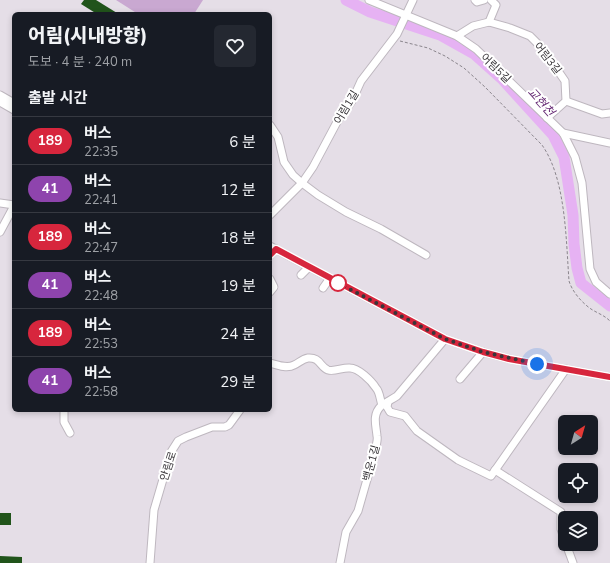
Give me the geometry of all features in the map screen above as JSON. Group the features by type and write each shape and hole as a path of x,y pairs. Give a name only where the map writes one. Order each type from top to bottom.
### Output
{"street":[{"name":"어림5길","path":"369,0 404,18 457,36 482,54 562,133 575,157 582,184 590,269 596,282 610,294"},
{"path":"404,18 413,0"},
{"path":"475,0 477,2 484,0"},
{"path":"457,36 473,26 489,22 496,6 491,0"},
{"name":"어림1길","path":"272,214 302,183 313,167 337,122 352,101 361,81 395,37 404,18"},
{"name":"어림3길","path":"489,22 530,36 543,50 565,80 566,101"},
{"path":"0,95 12,102"},
{"path":"547,118 566,101 602,114 610,113"},
{"path":"0,102 12,109"},
{"path":"272,127 278,137 284,162 293,175 302,183 318,195 346,212 394,236 426,255"},
{"path":"562,133 610,142"},
{"path":"0,203 12,206"},
{"path":"0,232 12,210"},
{"path":"273,247 445,339 509,359 610,377"},
{"path":"301,275 309,267"},
{"path":"323,288 330,278"},
{"name":"백운1길","path":"340,563 346,532 358,511 376,448 378,438 375,419 376,412 396,396 445,339"},
{"path":"460,379 483,352"},
{"path":"272,364 285,367 293,366 302,360 309,358 317,359 326,369 330,370 349,368 356,369 377,388 390,412 404,416 418,431 458,460 493,473 559,511"},
{"path":"493,473 566,369"},
{"path":"64,412 64,422 70,433"},
{"name":"안림로","path":"150,563 154,510 174,446 178,441 186,437 212,427 225,427 229,425 239,412"},
{"path":"569,551 573,563"}],"path":[{"path":"395,37 428,48 446,56 464,68 485,87 549,154 560,194 565,225 570,287 580,300 590,309 605,316 610,321"}],"shaded area":[{"path":"116,0 203,0 195,12 135,12"}],"building":[{"path":"84,0 96,0 115,12 94,12 81,4"},
{"path":"0,513 11,513 11,525 0,525"},
{"path":"0,556 22,557 22,563 0,563"}],"waterway":[{"name":"교현천","path":"346,0 370,12 440,35 474,54 503,80 553,135 564,157 573,215 577,268 581,283 610,306"}],"bus line":[{"name":"189","path":"272,253 276,249 445,339 509,359 610,377"}],"route":[{"path":"338,283 445,339 483,352 537,364"}]}
